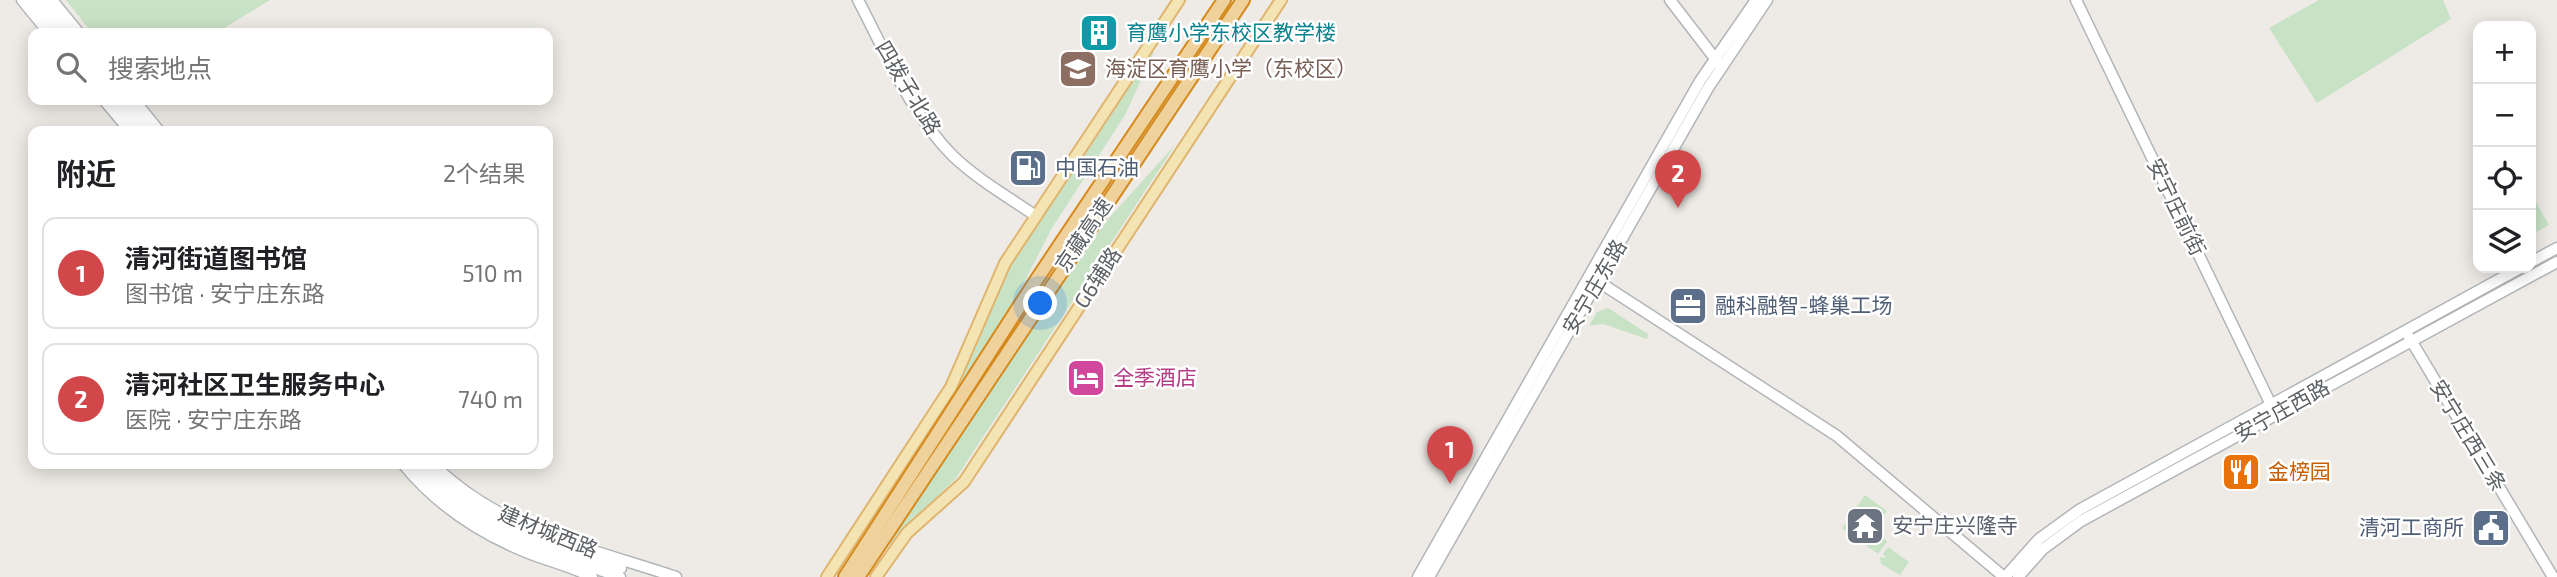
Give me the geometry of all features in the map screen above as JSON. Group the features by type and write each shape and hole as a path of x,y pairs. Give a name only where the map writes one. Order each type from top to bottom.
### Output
{"highway":[{"name":"京藏高速","path":"837,574 1224,0"},
{"name":"京藏高速","path":"837,574 1243,0"}],"main road":[{"path":"22,0 45,28"},
{"path":"32,0 55,28"},
{"path":"42,0 65,28"},
{"path":"52,0 75,28"},
{"name":"四拨子北路","path":"858,0 911,100 938,140 969,170 1036,216"},
{"path":"837,574 951,387 993,285 1179,0"},
{"name":"G6辅路","path":"876,577 907,533 964,482 1281,0"},
{"path":"1670,0 1719,65"},
{"name":"安宁庄东路","path":"1429,577 1756,0"},
{"name":"安宁庄东路","path":"1418,577 1694,92 1719,65 1767,0"},
{"name":"安宁庄前街","path":"2076,0 2273,409"},
{"path":"108,105 126,126"},
{"path":"119,105 141,126"},
{"path":"127,105 142,126"},
{"path":"135,105 143,126"},
{"path":"137,105 155,126"},
{"path":"2536,259 2557,248"},
{"name":"安宁庄西路","path":"2005,577 2054,526 2273,409 2412,341 2557,262"},
{"name":"安宁庄西路","path":"2018,577 2043,549 2081,520 2511,273"},
{"path":"1598,282 1837,436 2005,577"},
{"name":"安宁庄西三条","path":"2406,331 2553,577"},
{"name":"建材城西路","path":"408,469 439,500 480,529 522,550 592,577"},
{"name":"建材城西路","path":"418,469 448,498 490,526 525,543 620,577"},
{"name":"建材城西路","path":"428,469 461,499 498,522 648,577"},
{"name":"建材城西路","path":"438,469 477,501 511,520 647,570 676,577"}],"green space":[{"path":"66,0 270,0 224,28 88,28"},
{"path":"2319,0 2443,0 2451,19 2317,103 2269,28"},
{"path":"1150,49 1154,52 1125,115 1052,228 1014,302 960,384 998,283"},
{"path":"1176,144 956,478 884,550 1049,299 1109,218"},
{"path":"2536,202 2549,225 2536,232"},
{"path":"1608,308 1648,334 1647,339 1603,324 1589,326 1597,312"},
{"path":"1865,495 1887,511 1875,528 1887,542 1878,554 1842,528"},
{"path":"1888,547 1909,562 1900,575 1881,564 1880,557 1886,558 1883,554"}],"place":[{"name":"育鹰小学东校区教学楼","path":"1099,33"},
{"name":"海淀区育鹰小学（东校区）","path":"1078,69"},
{"name":"中国石油","path":"1028,168"},
{"name":"清河社区卫生服务中心","path":"1678,208"},
{"name":"融科融智-蜂巢工场","path":"1688,306"},
{"name":"全季酒店","path":"1086,378"},
{"name":"金榜园","path":"2241,472"},
{"name":"清河街道图书馆","path":"1450,484"},
{"name":"安宁庄兴隆寺","path":"1865,526"},
{"name":"清河工商所","path":"2491,528"}]}
